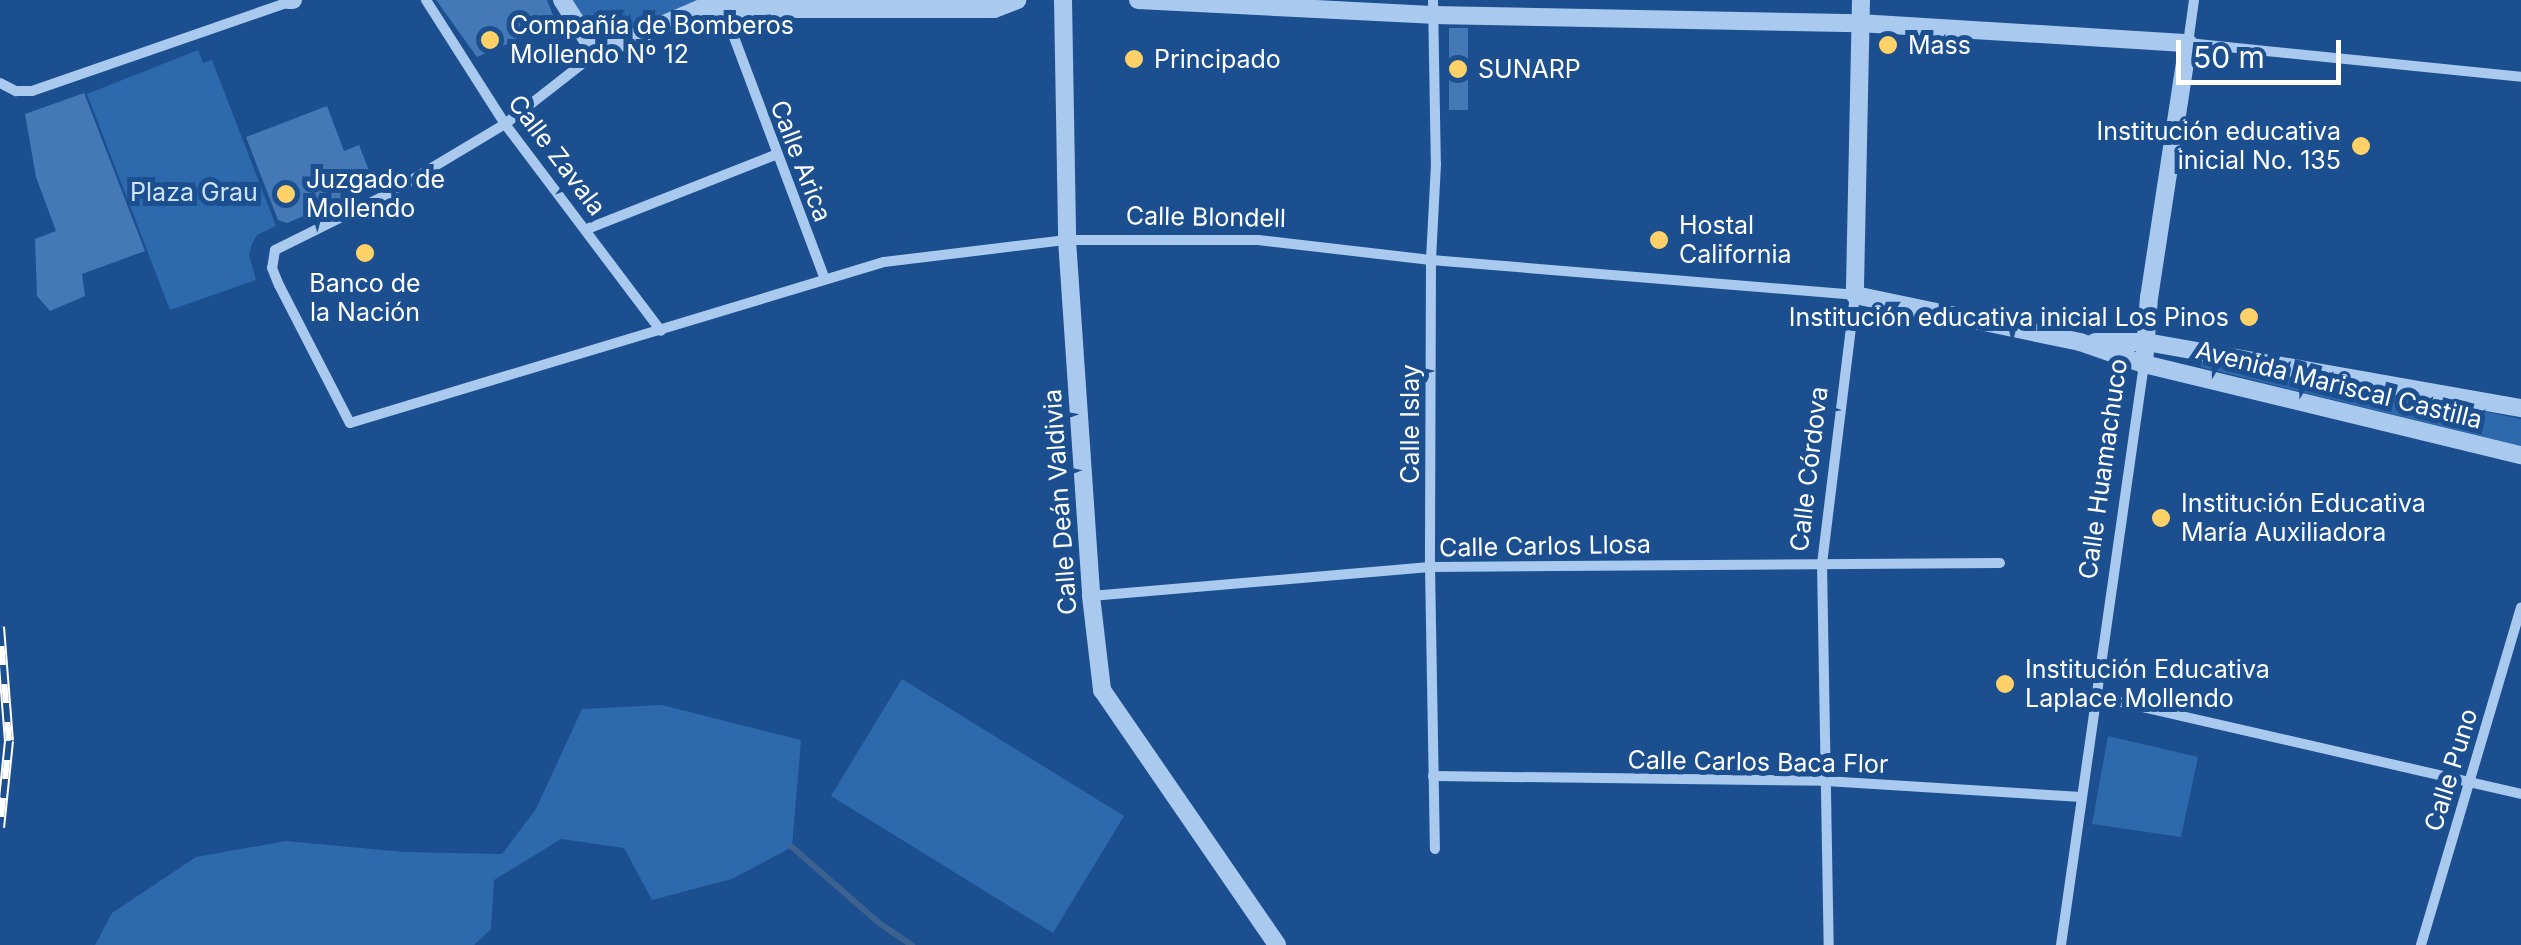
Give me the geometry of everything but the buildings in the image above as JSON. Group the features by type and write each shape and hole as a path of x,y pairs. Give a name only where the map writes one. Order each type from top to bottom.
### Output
{"street":[{"path":"0,82 9,89 32,91 290,0"},
{"name":"Calle Zavala","path":"426,0 505,124 588,229 661,331"},
{"path":"562,0 596,53"},
{"path":"505,124 596,53 699,9 721,4 761,12 994,9 1016,0"},
{"name":"Calle Deán Valdivia","path":"1063,0 1067,240 1098,667 1113,710 1277,945"},
{"path":"1138,0 1859,22 2188,43 2521,77"},
{"name":"Calle Córdova","path":"1829,945 1822,563 1855,295 1861,0"},
{"name":"Calle Huamachuco","path":"2061,945 2094,696 2138,430 2146,342 2194,0"},
{"name":"Calle Arica","path":"721,4 825,279"},
{"name":"Calle Islay","path":"1432,7 1436,164 1431,260 1430,568 1435,849"},
{"name":"Calle Blondell","path":"505,124 388,194 282,243 275,250 272,268 350,422 884,262 1067,240 1258,240 1431,260 1855,295 2080,342 2144,364"},
{"path":"588,229 776,154"},
{"name":"Calle Blondell","path":"2080,342 2146,342"},
{"name":"Avenida Mariscal Castilla","path":"2146,342 2521,408"},
{"name":"Avenida Mariscal Castilla","path":"2144,364 2521,455"},
{"name":"Calle Carlos Llosa","path":"1091,596 1430,568 2000,563"},
{"name":"Calle Puno","path":"2421,945 2521,608"},
{"path":"2094,696 2521,794"},
{"name":"Calle Carlos Baca Flor","path":"1434,776 1826,781 2081,797"}],"green space":[{"path":"562,0 716,0 596,53"},
{"name":"Plaza Grau","path":"198,50 203,63 212,60 276,226 257,235 252,244 249,255 256,280 170,310 87,94"},
{"path":"2202,355 2521,419 2521,446 2201,367"},
{"path":"902,679 1124,816 1053,933 831,796"},
{"path":"662,705 801,740 792,847 732,879 652,900 624,848 561,839 494,880 491,929 474,945 95,945 112,913 196,857 286,841 404,852 502,854 536,809 582,709"},
{"path":"2108,736 2198,757 2181,837 2092,824"}],"waterway":[{"path":"792,847 879,923 912,945"}],"railway":[{"path":"0,627 9,741 0,828"}],"place":[{"name":"Compañía de Bomberos Mollendo Nº 12","path":"490,40"},
{"name":"Mass","path":"1888,45"},
{"name":"Principado","path":"1134,59"},
{"name":"SUNARP","path":"1458,69"},
{"name":"Institución educativa inicial No. 135","path":"2361,146"},
{"name":"Juzgado de Mollendo","path":"286,194"},
{"name":"Hostal California","path":"1659,240"},
{"name":"Banco de la Nación","path":"365,253"},
{"name":"Institución educativa inicial Los Pinos","path":"2249,317"},
{"name":"Institución Educativa María Auxiliadora","path":"2161,518"},
{"name":"Institución Educativa Laplace Mollendo","path":"2005,684"}]}
